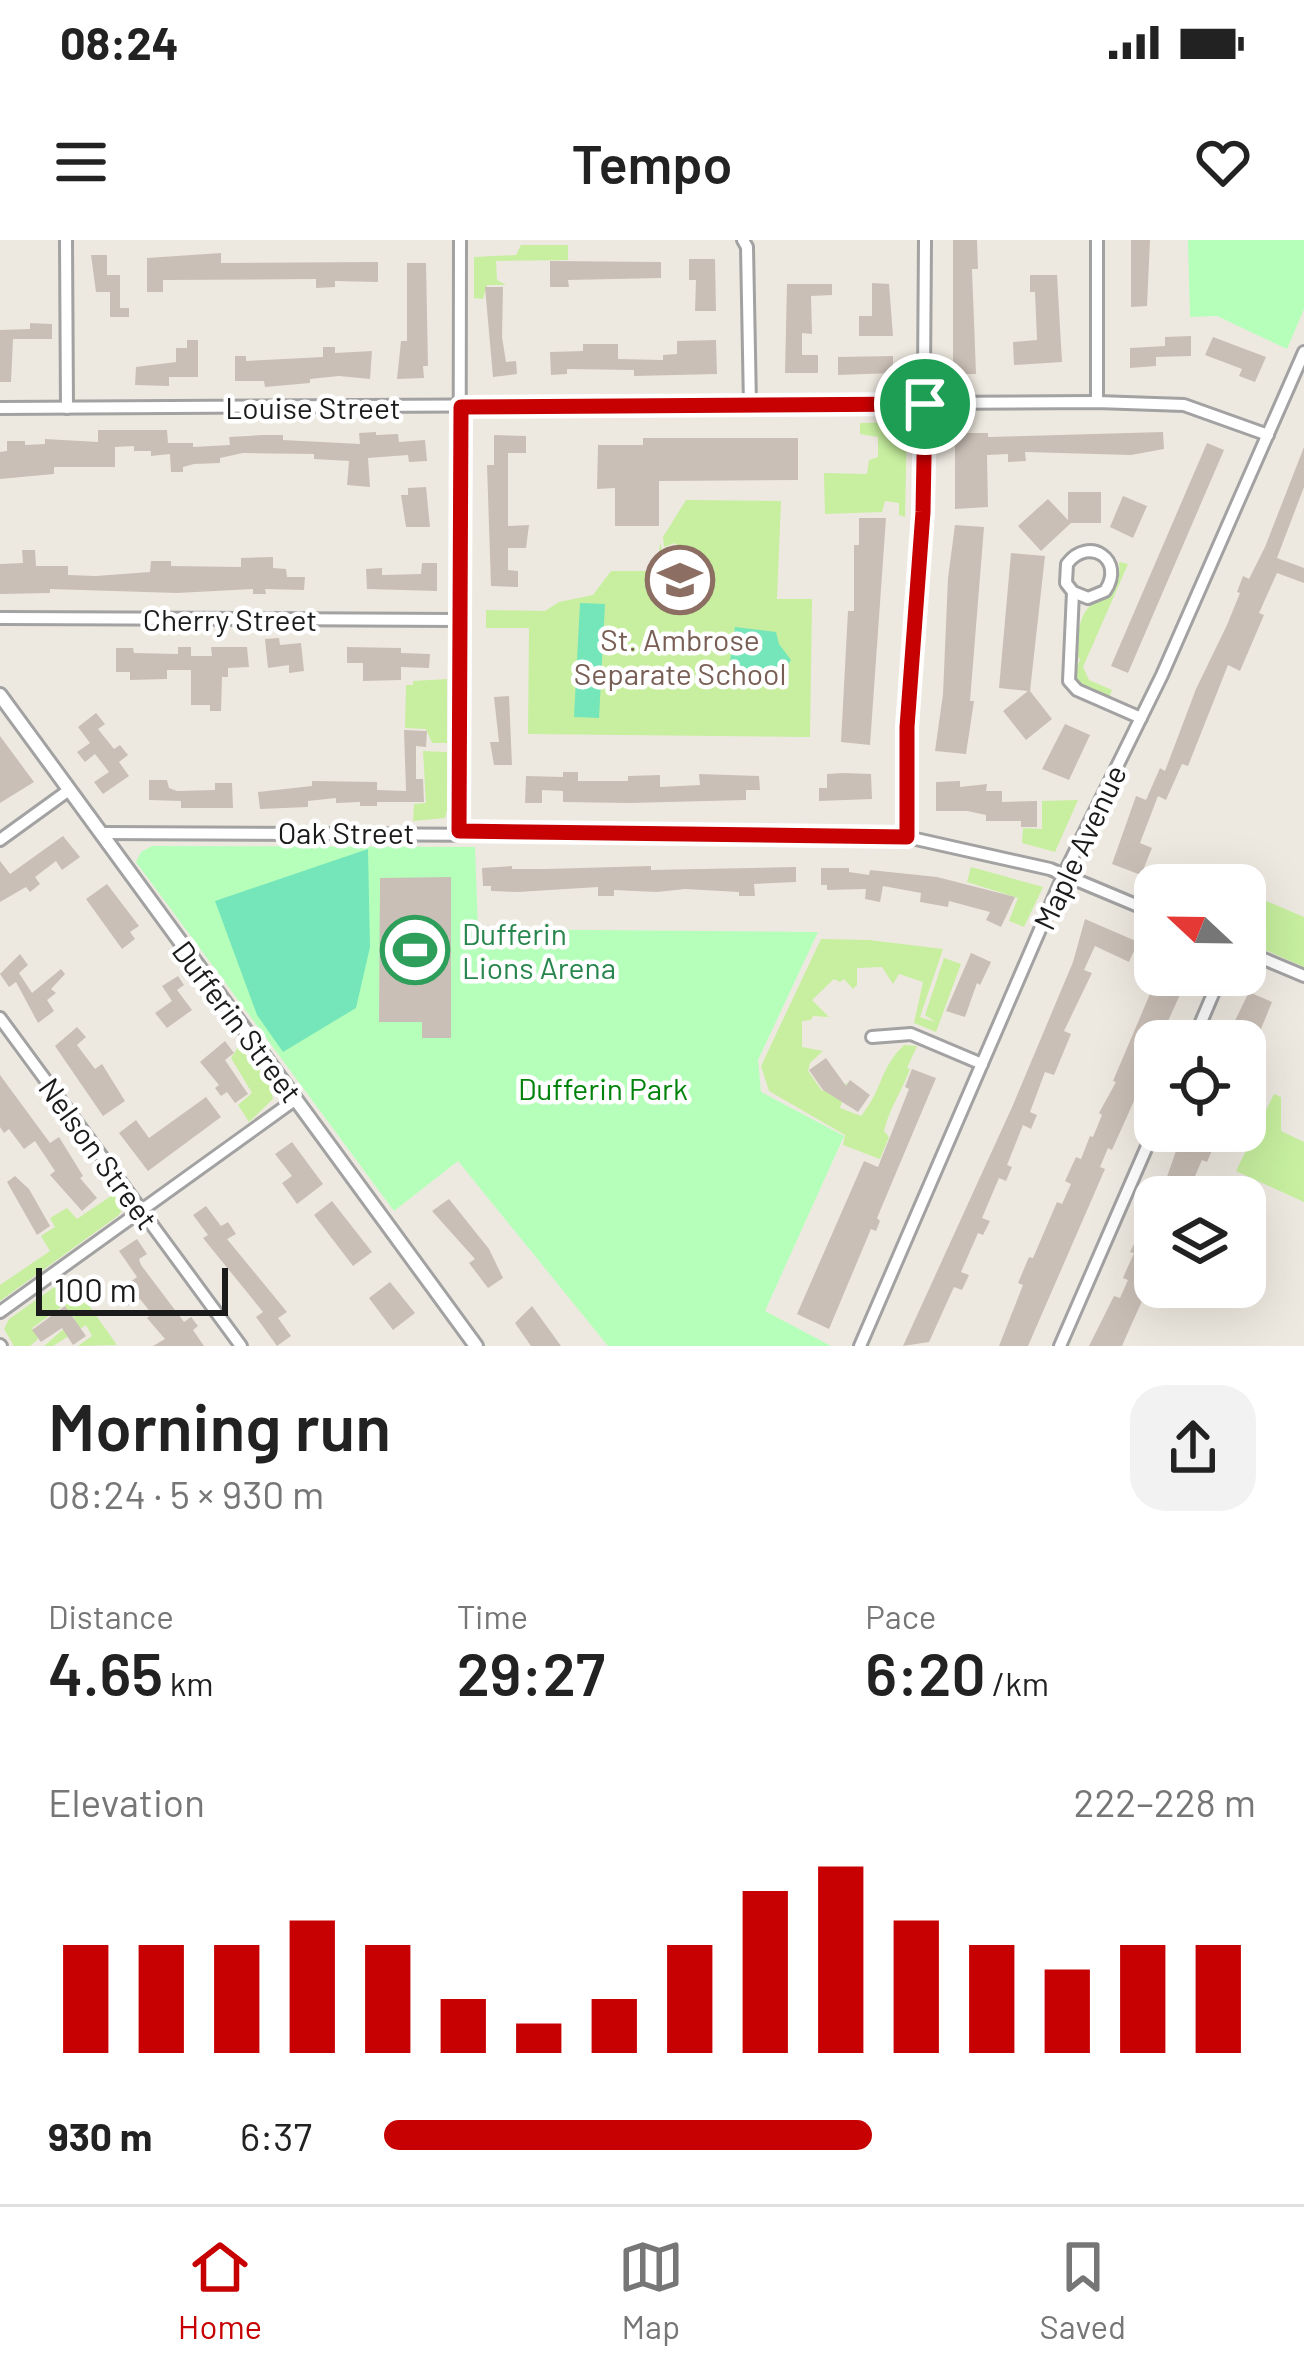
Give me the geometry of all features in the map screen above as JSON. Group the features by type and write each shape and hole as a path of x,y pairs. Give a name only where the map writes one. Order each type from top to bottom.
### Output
{"street":[{"path":"66,240 67,408"},
{"path":"459,831 460,240"},
{"path":"743,240 747,247 750,405"},
{"path":"907,837 907,727 923,512 925,240"},
{"path":"1097,240 1097,403"},
{"name":"Maple Avenue","path":"860,1346 1064,874 1141,718 1304,352"},
{"name":"Louise Street","path":"0,408 1097,403 1184,405 1268,435"},
{"path":"1073,592 1088,598 1106,592 1113,577 1109,560 1086,550 1071,557 1065,574 1073,592 1069,681 1077,690 1141,718"},
{"name":"Cherry Street","path":"0,618 460,620"},
{"name":"Dufferin Street","path":"0,695 476,1346"},
{"path":"0,840 69,790"},
{"name":"Oak Street","path":"101,833 459,831 907,837 1064,874 1134,904"},
{"path":"1266,960 1304,976"},
{"name":"Nelson Street","path":"0,1018 241,1346"},
{"path":"872,1037 911,1034 982,1064"},
{"path":"0,1312 296,1099"},
{"path":"1060,1346 1145,1152"}],"green space":[{"path":"1188,240 1304,240 1304,309 1287,349 1217,316 1190,317"},
{"path":"521,245 568,245 568,260 496,261 497,280 506,285 487,285 483,299 474,298 474,257 516,255"},
{"path":"907,422 905,517 899,515 899,503 885,501 882,512 825,514 824,473 867,474 869,460 878,457 878,437 860,434 860,423"},
{"path":"686,500 781,501 777,599 812,599 810,737 528,734 529,628 486,628 486,610 545,611 559,602 593,595 611,571 657,571 660,543 665,559 675,563 681,552 675,543 664,547 663,537"},
{"path":"1119,562 1128,564 1083,667 1089,680 1112,690 1109,698 1078,685 1074,675 1080,659 1076,656 1081,621 1088,608 1117,583"},
{"path":"580,603 605,604 599,718 574,717"},
{"path":"735,627 776,632 791,660 780,679 728,675"},
{"path":"447,679 447,743 432,743 426,729 405,728 406,685"},
{"path":"423,751 447,752 447,810 445,818 413,821 414,804 426,803"},
{"path":"1078,800 1055,852 1022,843 1023,828 1042,829 1042,801"},
{"name":"Dufferin Park","path":"152,846 475,847 478,929 818,932 758,1060 761,1092 844,1136 765,1311 831,1346 608,1346 458,1161 394,1211 136,862"},
{"path":"368,849 370,947 356,1008 283,1052 257,1015 215,901"},
{"path":"971,867 1043,887 1024,927 1009,921 1018,898 967,882"},
{"path":"1266,901 1304,917 1304,967 1266,950"},
{"path":"821,939 943,949 920,1017 935,1022 925,1015 944,958 961,964 936,1032 914,1023 923,982 899,974 893,984 882,967 857,968 853,989 844,979 834,979 812,1000 829,1017 802,1021 802,1047 823,1051 808,1071 822,1091 848,1083 837,1097 840,1108 861,1116 896,1054 904,1045 917,1046 886,1123 884,1131 889,1137 880,1159 843,1145 845,1135 769,1091 761,1066"},
{"path":"240,1044 270,1083 273,1099 249,1122 238,1105 252,1093 231,1058"},
{"path":"1274,1094 1281,1097 1281,1131 1304,1142 1304,1202 1266,1185 1266,1176 1236,1171 1245,1152 1266,1152 1266,1110"},
{"path":"114,1194 123,1208 119,1215 0,1301 0,1285 50,1251 41,1236 55,1227 50,1218 67,1208 77,1219"},
{"path":"56,1286 70,1306 83,1297 117,1345 78,1346 92,1336 86,1325 53,1346 44,1346 75,1319 64,1305 32,1328 38,1339 30,1346 14,1346 4,1329 9,1319"}],"building":[{"path":"953,240 977,240 978,269 972,269 976,374 953,374"},
{"path":"1131,240 1150,240 1147,306 1131,307"},
{"path":"221,253 221,263 378,262 378,282 335,281 335,287 316,288 316,279 163,280 163,292 147,292 147,258"},
{"path":"91,255 107,255 107,275 120,275 120,308 129,308 129,317 110,317 110,292 96,292"},
{"path":"689,259 715,259 716,311 695,311 696,280 689,280"},
{"path":"550,261 661,262 661,278 568,280 569,287 550,287"},
{"path":"407,263 426,263 428,366 423,366 424,378 397,379 401,341 407,341"},
{"path":"1030,275 1057,275 1062,362 1014,365 1013,342 1037,340"},
{"path":"872,283 889,284 893,336 859,336 859,316 872,316"},
{"path":"787,284 832,284 832,295 811,296 812,334 802,333 802,355 818,355 818,373 785,373"},
{"path":"485,287 503,287 506,362 516,361 517,374 493,377"},
{"path":"30,323 52,324 52,339 13,339 11,382 0,382 0,330 30,329"},
{"path":"1191,336 1191,356 1156,357 1156,366 1130,368 1130,348 1165,346 1165,337"},
{"path":"1213,337 1266,357 1255,382 1239,376 1242,369 1205,355"},
{"path":"187,340 198,340 198,377 169,377 169,386 135,385 136,367 176,362 176,348 187,348"},
{"path":"716,340 717,374 634,376 634,370 567,369 567,374 551,375 550,352 583,351 583,344 618,344 618,359 663,360 663,355 677,354 677,341"},
{"path":"323,347 335,347 335,353 372,351 370,379 339,376 265,387 264,381 235,381 235,356 246,356 246,361 323,357"},
{"path":"893,356 893,373 838,375 838,357"},
{"path":"98,430 167,430 168,443 193,443 193,447 230,445 229,437 283,435 283,440 360,444 359,433 398,434 399,442 425,440 427,461 409,462 408,455 368,458 370,487 347,485 349,461 314,459 314,454 243,453 220,458 220,463 194,464 183,467 183,472 171,472 170,454 151,456 151,451 134,451 134,446 115,447 115,467 54,467 54,474 0,479 0,452 7,451 7,441 25,441 25,445 45,444 45,439 98,442"},
{"path":"1163,432 1164,449 1131,455 1025,452 1026,461 1008,462 1008,454 987,455 988,507 955,509 955,433 988,433 988,437"},
{"path":"494,435 526,436 526,453 508,453 508,526 529,525 526,548 508,548 508,570 518,571 518,587 491,586 487,465 494,465"},
{"path":"643,438 798,438 798,480 659,481 659,526 615,526 615,488 597,489 598,445 643,445"},
{"path":"1207,443 1224,450 1128,673 1111,666"},
{"path":"1304,447 1304,487 1277,558 1304,568 1304,583 1277,573 1240,671 1228,665 1188,766 1182,764 1166,800 1158,796 1140,843 1152,848 1145,864 1134,864 1134,872 1112,864 1136,796 1146,800 1160,768 1165,771 1243,576 1249,579"},
{"path":"426,487 430,527 406,527 401,495 408,495 408,488"},
{"path":"1068,492 1101,492 1101,523 1071,523 1041,551 1018,526 1048,499 1068,520"},
{"path":"1123,496 1147,506 1133,538 1110,527"},
{"path":"859,518 886,518 870,745 841,742"},
{"path":"955,525 984,527 970,701 974,701 966,754 935,751"},
{"path":"22,550 35,550 36,566 68,566 68,575 96,576 150,572 151,561 171,561 171,566 241,567 241,558 273,557 273,568 286,569 287,577 305,577 304,590 265,589 266,594 253,594 253,589 177,593 50,589 50,593 0,594 0,564 23,563"},
{"path":"1011,553 1045,556 1030,691 1052,719 1026,740 1003,711 1028,691 999,688"},
{"path":"422,563 437,563 437,591 367,589 366,569 382,568 382,575 421,574"},
{"path":"279,638 280,645 301,643 304,671 289,673 289,665 268,668 265,639"},
{"path":"178,647 191,647 191,656 212,656 211,647 247,647 249,667 228,668 228,677 222,677 221,711 210,711 210,705 191,705 191,670 167,670 167,679 130,680 130,672 116,672 116,648 178,654"},
{"path":"347,647 430,654 429,668 401,667 401,680 363,681 363,663 347,663"},
{"path":"509,696 512,765 494,765 490,742 499,742 494,697"},
{"path":"96,713 105,724 98,729 114,749 120,745 128,755 119,762 129,776 103,794 94,782 109,772 95,754 85,762 77,752 90,743 78,727"},
{"path":"1065,724 1090,735 1069,780 1042,769"},
{"path":"404,730 427,731 426,747 416,746 416,779 423,779 424,802 360,806 360,802 336,803 336,798 308,801 308,807 260,809 258,792 312,786 312,781 377,782 377,790 406,791"},
{"path":"0,736 34,782 0,803"},
{"path":"563,772 578,772 578,781 628,781 628,776 660,775 660,787 700,785 699,774 759,776 760,790 746,790 746,800 629,803 563,802 563,791 542,790 542,803 525,803 526,776 563,777"},
{"path":"827,774 871,774 872,799 819,801 819,788 827,788"},
{"path":"149,780 167,780 169,788 177,791 215,790 215,783 232,783 233,808 181,808 181,801 149,800"},
{"path":"960,781 960,787 987,784 986,791 1002,791 1002,802 1037,801 1037,827 1021,827 1021,821 986,821 986,815 967,811 936,811 936,782"},
{"path":"63,836 80,857 62,870 56,861 35,877 40,884 30,892 26,887 0,902 0,861 10,874"},
{"path":"796,867 796,882 754,884 755,896 685,889 614,890 614,896 598,896 598,887 518,892 483,886 482,868"},
{"path":"821,868 937,877 1015,897 1001,927 986,920 990,912 949,901 948,907 920,902 921,893 883,886 880,902 865,899 866,889 827,890 827,885 821,885"},
{"name":"Dufferin Lions Arena","path":"451,877 451,1038 422,1038 422,1022 379,1022 380,878"},
{"path":"107,884 139,926 130,932 135,939 122,949 86,899"},
{"path":"1085,919 1134,940 1129,962 1095,946 1084,970 1092,973 1064,1031 1071,1034 1054,1075 1045,1072 1030,1112 1037,1115 1031,1129 1023,1125 1007,1165 1012,1167 1006,1181 999,1178 982,1218 990,1221 983,1235 978,1233 961,1272 969,1275 962,1290 954,1287 929,1342 903,1346 1013,1105 1073,962"},
{"path":"971,953 991,962 980,985 977,983 965,1017 946,1011"},
{"path":"20,954 28,965 19,973 32,993 61,969 65,974 47,1000 54,1011 38,1023 16,982 9,987 0,974"},
{"path":"178,976 184,985 177,990 192,1010 167,1028 155,1013 172,1001 162,986"},
{"path":"1149,996 1179,996 1169,1020 1139,1020"},
{"path":"1247,996 1272,1002 1265,1020 1235,1020"},
{"path":"77,1027 86,1037 77,1045 95,1069 102,1064 125,1101 103,1116 55,1046"},
{"path":"1134,1032 1134,1101 1112,1150 1108,1148 1100,1167 1105,1169 1028,1346 999,1346 1029,1257 1033,1258 1057,1202 1062,1204 1071,1184 1065,1181 1076,1157 1081,1159 1093,1137"},
{"path":"225,1041 234,1053 225,1060 248,1094 235,1103 227,1092 221,1096 215,1088 219,1085 200,1062"},
{"path":"826,1058 846,1086 850,1080 870,1095 858,1112 823,1090 809,1070"},
{"path":"912,1069 936,1078 877,1218 876,1231 871,1229 829,1329 797,1314 864,1161 878,1167 909,1089 905,1087"},
{"path":"0,1075 50,1143 59,1137 80,1178 97,1198 82,1211 50,1175 55,1171 35,1141 24,1149 9,1129 4,1133 0,1127"},
{"path":"206,1097 221,1117 148,1171 119,1133 136,1120 149,1138"},
{"path":"292,1142 323,1184 297,1204 282,1183 292,1176 275,1154"},
{"path":"1176,1152 1211,1152 1195,1176 1167,1176"},
{"path":"15,1176 29,1189 50,1226 37,1235 7,1182"},
{"path":"449,1199 489,1249 503,1278 488,1288 469,1263 475,1259 432,1211"},
{"path":"332,1201 372,1252 353,1266 314,1215"},
{"path":"206,1206 221,1226 228,1222 236,1234 227,1239 287,1312 278,1318 291,1336 277,1346 256,1317 263,1312 203,1238 208,1235 193,1215"},
{"path":"137,1239 147,1254 139,1259 141,1265 184,1322 191,1317 198,1326 193,1330 204,1346 153,1346 165,1339 147,1318 152,1314 140,1299 129,1306 118,1291 137,1277 119,1251"},
{"path":"1134,1253 1134,1308 1139,1308 1122,1346 1089,1346 1114,1296 1120,1298 1128,1280 1123,1278"},
{"path":"390,1282 415,1313 393,1330 369,1298"},
{"path":"65,1306 86,1336 73,1345 62,1328 41,1342 32,1330"},
{"path":"532,1306 561,1346 531,1346 515,1323"}],"place":[{"name":"St. Ambrose Separate School","path":"680,580"},
{"name":"Dufferin Lions Arena","path":"415,950"}],"route":[{"path":"925,404 923,512 907,727 907,837 459,831 461,407 925,404"}]}
